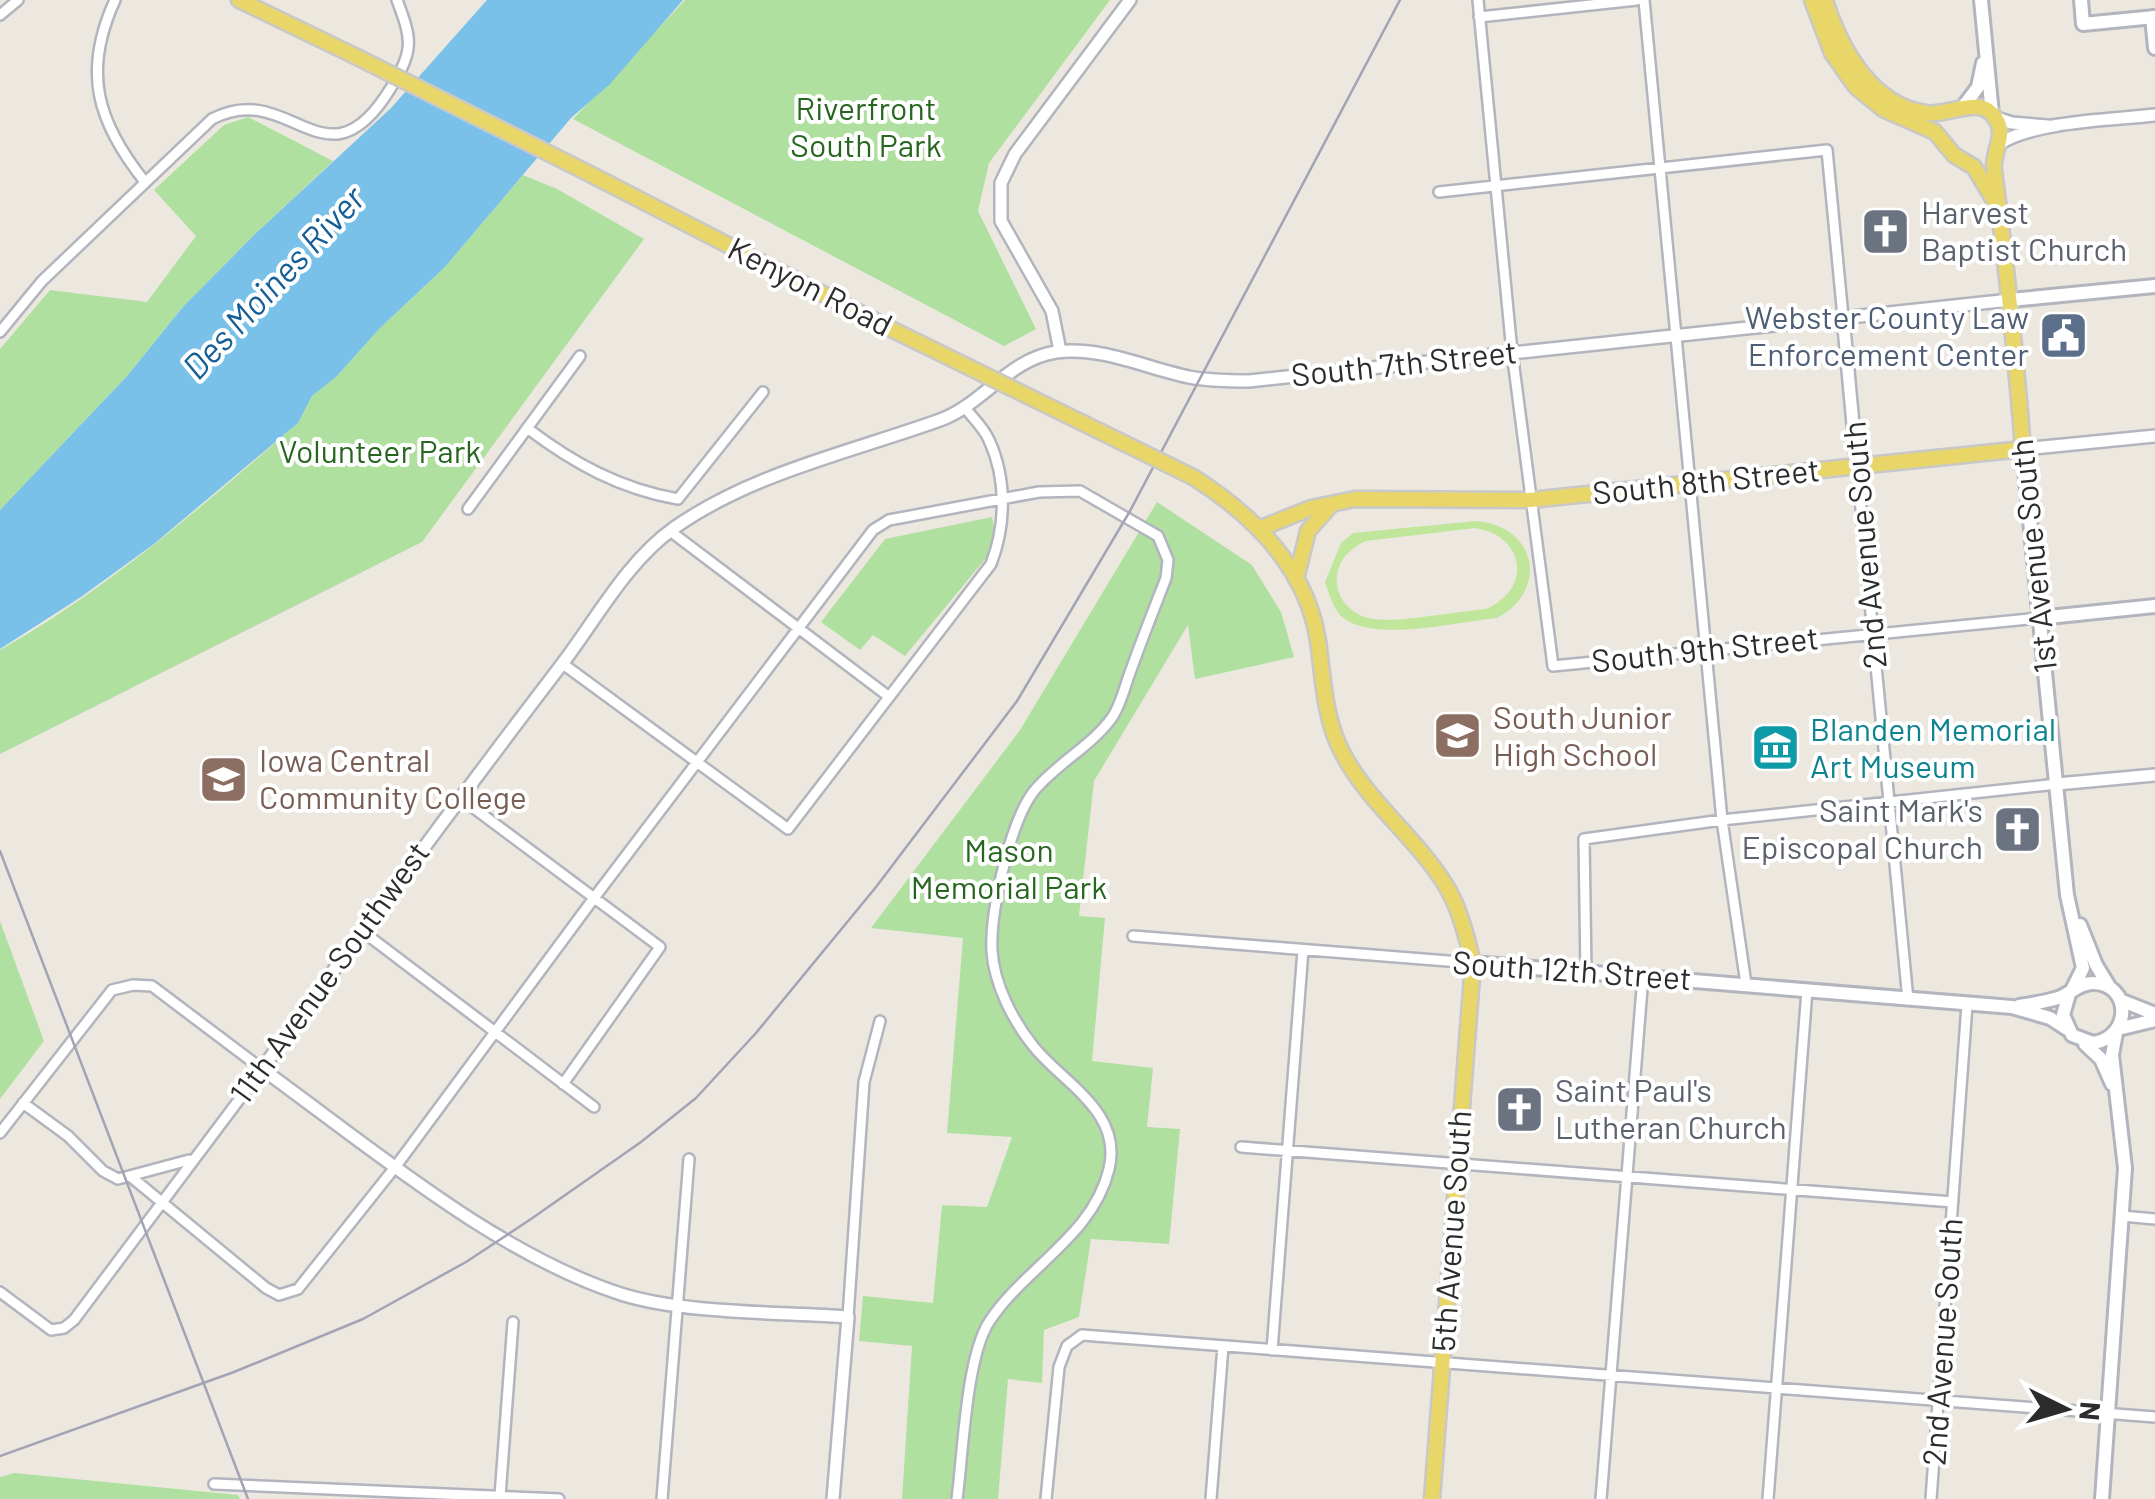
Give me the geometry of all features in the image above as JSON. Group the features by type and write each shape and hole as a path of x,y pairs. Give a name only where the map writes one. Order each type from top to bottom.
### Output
{"main road":[{"name":"Kenyon Road","path":"239,0 1193,477 1230,502 1260,528 1305,594 1318,638 1324,692 1338,744 1388,818 1421,852 1450,892 1473,964"},
{"path":"1812,0 1832,53 1856,88 1883,109 1932,130 1946,145"},
{"path":"1825,0 1846,52 1879,90 1917,111 1939,114 1976,106 1994,116"},
{"name":"1st Avenue South","path":"1981,0 1994,116 2000,130 1994,169 2067,896 2082,968 2071,992"},
{"path":"2081,0 2084,24 2154,17 2155,48"},
{"name":"1st Avenue South","path":"1985,36 1978,87 1944,128 1946,145 1954,155 1969,162 1989,189 2001,217"},
{"path":"1969,162 1986,159 1997,147"},
{"name":"South 7th Street","path":"2010,300 2155,286"},
{"name":"South 8th Street","path":"1260,528 1333,503 1388,498 1530,500 2023,449"},
{"path":"1296,579 1308,530 1333,503"},
{"name":"South 9th Street","path":"2040,618 2155,606"},
{"name":"1st Avenue South","path":"2067,896 2096,965 2115,994"},
{"name":"South 12th Street","path":"1473,964 2012,1007 2050,1018 2067,1029"},
{"name":"5th Avenue South","path":"1432,1499 1473,964"},
{"path":"2120,1105 2101,1059 2067,1029 2062,1015 2071,992 2087,983 2155,1017"},
{"name":"South 12th Street","path":"2012,1007 2071,992"},
{"path":"2102,1499 2125,1168 2112,1055 2123,1014 2115,994"},
{"path":"2078,1039 2100,1042 2155,1017"}],"street":[{"path":"0,15 18,0"},
{"path":"115,0 98,48 99,97 120,151 145,182"},
{"path":"0,332 42,281 212,119 236,108 261,108 316,133 332,136 368,118 408,58 408,31 398,0"},
{"path":"1060,352 1052,311 1001,220 1001,183 1015,154 1130,0"},
{"path":"1478,0 1530,500"},
{"path":"1479,17 1636,0"},
{"path":"1644,0 1722,820 1746,984"},
{"path":"1997,147 2011,137 2048,126 2155,115"},
{"path":"1994,116 2048,126"},
{"name":"2nd Avenue South","path":"1659,168 1827,150 1908,1000"},
{"path":"1440,192 1659,168"},
{"name":"South 7th Street","path":"692,516 780,476 943,419 965,408 1024,363 1060,352 1114,357 1216,381 1249,381 2010,300"},
{"path":"468,509 580,356"},
{"path":"678,499 763,392"},
{"path":"563,664 788,829 991,564 1000,540 1003,500 988,437 965,408"},
{"path":"527,428 564,456 609,480 646,494 678,499 692,516"},
{"name":"South 8th Street","path":"2023,449 2155,436"},
{"path":"130,1176 266,1288 278,1295 298,1289 396,1166 874,530 889,520 1066,489 1080,491 1158,536 1168,560 1166,578 1113,717 1033,792 1018,821 992,947 994,969 1004,997 1034,1047 1088,1098 1100,1117 1110,1142 1110,1165 1104,1187 1088,1216 988,1323 975,1365 957,1499"},
{"name":"South 9th Street","path":"1530,500 1553,666 2040,618"},
{"name":"11th Avenue Southwest","path":"0,1292 51,1330 64,1328 74,1320 640,558 692,516"},
{"path":"670,531 888,696"},
{"path":"1586,972 1584,839 1722,820 2155,775"},
{"path":"460,797 660,947 563,1084"},
{"path":"362,931 594,1107"},
{"name":"South 12th Street","path":"1133,936 1473,964"},
{"path":"1272,1350 1304,950"},
{"path":"1601,1499 1643,976"},
{"path":"0,1133 112,990 152,986 469,1218 589,1280 623,1294 678,1305 848,1317"},
{"path":"1768,1499 1806,990"},
{"name":"2nd Avenue South","path":"1931,1499 1968,1005"},
{"path":"834,1499 864,1082 880,1021"},
{"path":"23,1103 68,1136 103,1170 118,1178 192,1160"},
{"path":"1240,1148 1953,1202"},
{"path":"662,1499 689,1159"},
{"path":"2122,1216 2155,1218"},
{"path":"500,1496 513,1322"},
{"path":"1046,1499 1059,1367 1067,1346 1082,1335 2155,1417"},
{"path":"1211,1499 1222,1346"},
{"path":"214,1484 559,1499"}],"green space":[{"name":"Riverfront South Park","path":"685,0 1110,0 989,163 978,211 1036,329 1004,346 573,119"},
{"path":"248,117 333,161 182,308 128,375 0,510 0,349 50,290 147,302 196,236 154,190 224,125"},
{"name":"Volunteer Park","path":"523,175 557,189 644,239 422,542 0,754 0,650 117,573 298,423 312,396 336,377 380,328 445,267"},
{"name":"Mason Memorial Park","path":"1157,502 1252,565 1281,612 1294,657 1195,679 1188,625 1094,781 1079,916 1105,918 1092,1061 1153,1068 1147,1127 1180,1129 1169,1244 1091,1239 1079,1317 1044,1330 1042,1383 1008,1379 998,1499 902,1499 912,1346 859,1341 863,1296 933,1303 942,1205 987,1207 1012,1137 947,1133 963,938 871,928 1020,730"},
{"path":"992,517 996,537 986,558 905,656 873,635 860,650 821,622 885,539"},
{"path":"1476,521 1496,525 1523,546 1530,576 1514,606 1497,618 1394,630 1356,625 1339,613 1325,582 1341,543 1353,533","holes":["1475,528 1492,533 1513,552 1517,564 1511,589 1486,609 1374,619 1352,610 1339,592 1340,564 1366,541"]},
{"path":"0,921 44,1041 0,1099"},
{"path":"14,1473 238,1495 240,1499 0,1499 0,1477"}],"water":[{"name":"Des Moines River","path":"487,0 683,0 610,84 571,118 445,267 380,328 336,377 312,396 298,423 154,544 0,649 0,510 128,375 182,308 391,108"}],"railway":[{"path":"0,1456 234,1372 363,1319 466,1262 531,1219 696,1098 756,1033 876,887 1017,701 1130,511 1400,0"},
{"path":"0,851 248,1499"}],"place":[{"name":"Harvest Baptist Church","path":"1886,231"},
{"name":"Webster County Law Enforcement Center","path":"2064,336"},
{"name":"South Junior High School","path":"1458,736"},
{"name":"Blanden Memorial Art Museum","path":"1775,748"},
{"name":"Iowa Central Community College","path":"224,779"},
{"name":"Saint Mark's Episcopal Church","path":"2018,829"},
{"name":"Saint Paul's Lutheran Church","path":"1520,1109"}]}
